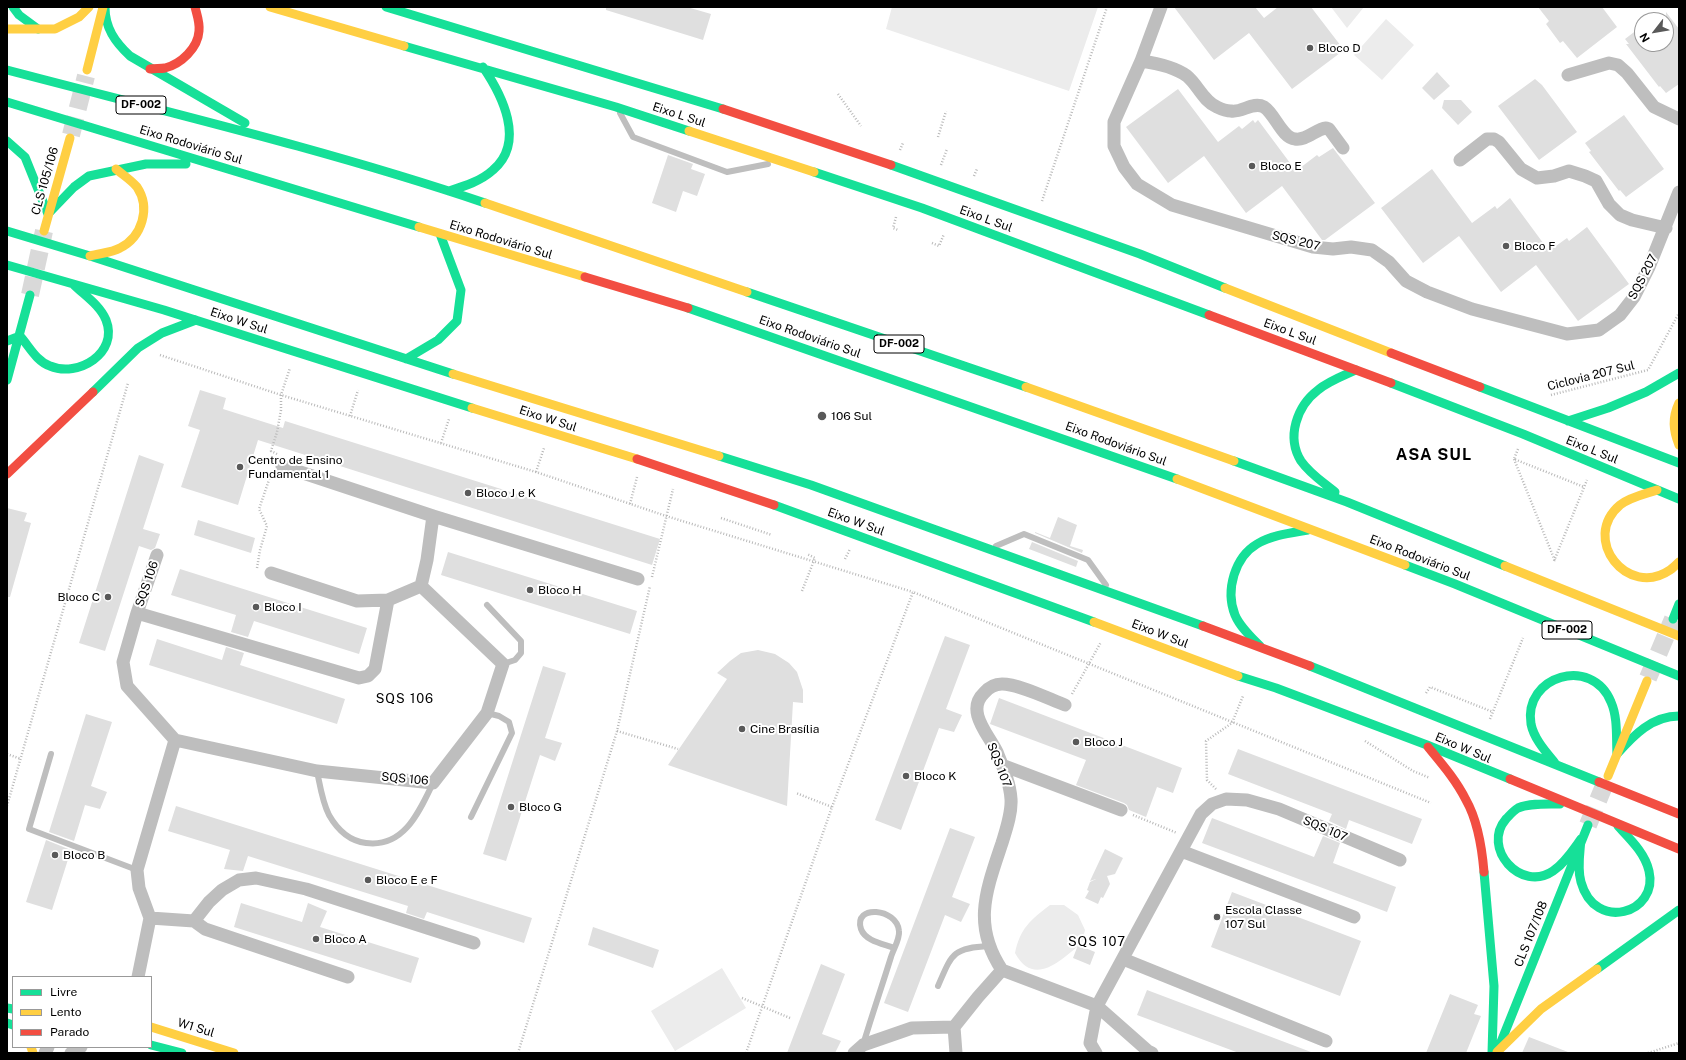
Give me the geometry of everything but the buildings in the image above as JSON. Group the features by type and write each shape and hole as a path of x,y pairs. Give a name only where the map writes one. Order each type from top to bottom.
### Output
{"main road":[{"path":"13,7 19,14 38,29"},
{"path":"7,29 55,28 79,17 89,7"},
{"path":"104,7 109,30 119,46 130,56 217,109 276,140"},
{"path":"87,70 104,7"},
{"path":"150,69 165,68 179,62 192,50 200,34 199,21 195,7"},
{"name":"Eixo L Sul","path":"270,7 483,67 616,107 922,208 1523,434 1679,499"},
{"name":"Eixo L Sul","path":"386,7 717,107 935,180 1140,254 1447,376 1679,463"},
{"path":"449,191 475,182 492,172 504,156 509,141 510,125 505,105 495,84 483,67"},
{"name":"Eixo Rodoviário Sul","path":"7,70 276,140 449,191 1002,378 1347,502 1679,636"},
{"name":"Eixo Rodoviário Sul","path":"7,102 710,315 1133,463 1455,584 1679,676"},
{"name":"CLS 105/106","path":"44,231 70,138"},
{"path":"7,141 25,156 48,214 70,190 83,179 116,169 150,163 170,162 225,168"},
{"path":"90,256 120,248 132,239 139,229 144,216 144,203 140,192 131,180 116,169"},
{"name":"Eixo W Sul","path":"7,231 90,256 406,359 811,485 1260,646 1679,814"},
{"path":"406,359 438,340 457,321 461,290 440,234"},
{"name":"Eixo W Sul","path":"7,265 70,282 196,320 549,432 808,517 1249,680 1276,688 1427,746 1565,804 1679,849"},
{"path":"20,336 38,359 61,370 75,370 89,365 104,350 108,335 106,321 97,307 70,282"},
{"path":"7,380 30,295"},
{"path":"7,474 138,348 162,333 196,320"},
{"path":"7,341 20,336"},
{"path":"1347,502 1308,469 1296,452 1293,433 1299,412 1308,398 1326,384 1356,370"},
{"path":"1568,421 1608,408 1646,392 1679,373"},
{"path":"1679,403 1672,420 1679,445"},
{"path":"1657,490 1633,498 1619,506 1610,518 1605,532 1608,551 1614,564 1625,573 1636,578 1650,578 1668,572 1679,562"},
{"path":"1260,646 1237,619 1230,595 1233,573 1241,556 1260,542 1278,535 1310,530"},
{"path":"1673,619 1679,604"},
{"path":"1555,763 1543,750 1531,725 1530,707 1540,690 1555,679 1571,674 1586,677 1601,687 1612,702 1617,754"},
{"path":"1608,776 1647,681"},
{"path":"1617,754 1634,736 1653,723 1672,716 1679,716"},
{"path":"1427,746 1451,775 1467,801 1477,829 1483,862 1490,927 1494,986 1495,1053"},
{"path":"1653,804 1673,802"},
{"path":"1565,804 1534,805 1514,810 1502,822 1497,838 1500,852 1509,866 1522,876 1536,878 1548,874 1561,866 1581,839"},
{"path":"1581,839 1580,866 1582,886 1589,899 1600,909 1617,913 1630,910 1641,902 1648,889 1650,872 1642,854 1616,823"},
{"name":"CLS 107/108","path":"1495,1053 1588,825"},
{"path":"1495,1053 1541,1009 1679,910"},
{"name":"W1 Sul","path":"156,1028 234,1053"},
{"path":"152,1045 182,1053"}],"street":[{"name":"SQS 207","path":"1161,7 1141,61 1114,122 1114,146 1124,167 1137,184 1172,205 1313,247 1333,249 1351,247 1372,250 1389,262 1406,281 1427,292 1453,302 1567,334 1599,330 1620,315 1634,297 1649,268 1679,192"},
{"path":"1141,61 1167,67 1187,76 1205,98 1216,106 1232,112 1256,105 1263,106 1269,111 1287,135 1293,139 1299,140 1326,128 1329,129 1343,148"},
{"path":"1568,75 1609,63 1618,65 1627,72 1654,107 1679,118"},
{"path":"1460,160 1488,139 1494,139 1499,142 1521,169 1537,178 1569,172 1585,176 1596,181 1609,204 1620,215 1632,220 1666,228"},
{"path":"282,466 433,516 638,579"},
{"path":"421,586 427,560 433,516"},
{"name":"SQS 106","path":"157,555 137,613 123,662 126,686 175,740 317,771 433,783 487,713 503,664"},
{"path":"271,573 357,601 388,600 421,586"},
{"path":"421,586 503,664"},
{"name":"SQS 106","path":"137,613 359,678 368,676 375,669 388,600"},
{"name":"SQS 107","path":"1002,970 993,957 985,936 984,911 988,885 1007,827 1011,800 1002,765 978,719 977,705 982,694 991,686 1003,684 1016,687 1065,706"},
{"path":"138,976 150,918 139,888 137,870 175,740"},
{"path":"1002,765 1122,810"},
{"name":"SQS 107","path":"1096,1053 1090,1043 1097,1006 1201,814 1212,804 1226,799 1247,800 1279,809 1400,860"},
{"path":"1181,851 1354,917"},
{"path":"194,920 209,902 222,890 239,880 256,878 306,888 474,943"},
{"path":"150,918 194,920 205,929 348,977"},
{"path":"1123,959 1326,1041"},
{"path":"956,1053 954,1027 1002,970 1097,1006 1148,1052"},
{"path":"858,1049 912,1028 954,1027"}],"lane":[{"path":"616,107 633,137 727,172 782,161"},
{"path":"989,549 1024,534 1088,560 1112,593"},
{"path":"487,605 521,641 521,653 515,660 503,664"},
{"path":"471,817 512,734 509,722 499,716 487,713"},
{"path":"51,754 29,829 137,870"},
{"path":"317,771 324,803 337,827 347,836 360,842 375,844 389,842 411,823 421,808 433,783"},
{"path":"858,1049 894,948 899,932 897,924 890,916 878,911 868,912 863,916 860,924 861,930 867,937 894,948"},
{"path":"938,986 952,957 958,951 966,948 989,946"}],"path":[{"path":"1037,217 1107,7"},
{"path":"838,94 861,126"},
{"path":"938,137 946,111"},
{"name":"Ciclovia 207 Sul","path":"1547,396 1648,370 1679,313"},
{"path":"138,348 280,395 536,472 666,516 913,592 1432,803"},
{"path":"350,416 364,373"},
{"path":"7,806 129,378"},
{"path":"441,443 455,402"},
{"path":"536,472 549,432"},
{"path":"1523,434 1514,459 1555,560"},
{"path":"1514,459 1584,487"},
{"path":"630,504 642,462"},
{"path":"652,577 676,473"},
{"path":"1553,565 1586,480"},
{"path":"721,518 772,535"},
{"path":"802,591 815,558 806,554"},
{"path":"518,1053 617,731 651,585"},
{"path":"746,1053 832,806 913,592"},
{"path":"1065,706 1108,627"},
{"path":"1490,719 1523,638"},
{"path":"1226,799 1207,780 1206,741 1232,722 1249,680"},
{"path":"1415,707 1430,687 1493,712"},
{"path":"617,731 678,749"},
{"path":"7,754 21,759"},
{"path":"1413,771 1434,780"},
{"path":"796,793 832,806"},
{"path":"1122,810 1188,837"},
{"path":"742,998 790,1018"},
{"path":"1648,1053 1679,1042"}],"shaded area":[{"path":"892,7 1098,7 1069,91 886,29"},
{"path":"1331,7 1364,7 1347,28"},
{"path":"1386,19 1414,45 1382,80 1354,55"},
{"path":"1050,905 1064,905 1078,915 1085,930 1082,943 1057,963 1048,968 1039,970 1031,969 1022,963 1015,953 1017,945 1023,931 1031,920"},
{"path":"722,968 746,1008 675,1051 651,1011"}],"tunnel":[{"path":"71,135 86,76"},
{"path":"30,295 44,231"},
{"path":"1648,678 1673,619"},
{"path":"1588,825 1608,776"}],"traffic: fast":[{"path":"13,7 19,15 38,29"},
{"path":"105,7 107,22 115,40 130,56 245,123"},
{"path":"386,7 723,109"},
{"path":"404,46 616,107 689,131"},
{"path":"449,191 472,183 488,174 503,159 508,146 508,118 497,91 483,67"},
{"path":"7,70 307,149 485,203"},
{"path":"7,102 419,227"},
{"path":"7,141 25,157 48,214 74,187 89,176 146,164 186,164"},
{"path":"891,165 1140,254 1225,288"},
{"path":"814,172 922,208 1209,315"},
{"path":"7,231 90,256 453,374"},
{"path":"406,359 438,340 457,321 461,290 440,234"},
{"path":"7,265 164,310 472,408"},
{"path":"7,341 20,336 41,361 45,364 61,369 72,369 93,360 107,343 108,332 106,320 96,305 73,284"},
{"path":"747,292 1026,387"},
{"path":"7,380 30,295"},
{"path":"688,308 1177,479"},
{"path":"93,392 138,348 162,333 196,320"},
{"path":"1335,492 1313,474 1301,461 1294,442 1294,432 1299,413 1304,404 1318,390 1327,384 1356,370"},
{"path":"1568,421 1608,408 1646,392 1679,373"},
{"path":"1391,383 1523,434 1679,499"},
{"path":"1480,387 1679,463"},
{"path":"719,456 811,485 1203,626"},
{"path":"1234,461 1347,502 1505,566"},
{"path":"774,505 1094,622"},
{"path":"1260,646 1246,632 1235,615 1231,595 1234,575 1243,557 1257,544 1269,538 1308,530"},
{"path":"1405,565 1679,676"},
{"path":"1673,619 1679,604"},
{"path":"1310,666 1599,782"},
{"path":"1238,676 1276,688 1427,745 1510,779"},
{"path":"1555,763 1535,735 1531,724 1531,707 1537,694 1548,684 1561,677 1575,676 1589,679 1602,687 1611,702 1615,714 1617,754"},
{"path":"1617,754 1630,740 1652,723 1660,719 1679,716"},
{"path":"1560,804 1528,805 1515,810 1506,819 1500,830 1498,842 1501,854 1508,864 1517,872 1529,876 1541,876 1553,871 1561,864 1581,839"},
{"path":"1497,1052 1588,825"},
{"path":"1581,839 1579,871 1581,882 1588,898 1599,908 1611,912 1624,911 1636,906 1645,898 1650,886 1649,871 1641,852 1618,826"},
{"path":"1484,872 1494,986 1492,1053"},
{"path":"1597,969 1679,910"},
{"path":"7,1008 12,1009"},
{"path":"7,1023 12,1025"},
{"path":"152,1045 182,1053"}],"traffic: slow":[{"path":"7,29 55,29 79,17 89,7"},
{"path":"87,70 103,7"},
{"path":"270,7 404,46"},
{"path":"689,131 814,172"},
{"path":"44,231 70,138"},
{"path":"90,256 113,251 128,243 134,237 142,221 144,213 141,195 135,184 116,169"},
{"path":"485,203 747,292"},
{"path":"419,227 585,277"},
{"path":"1225,288 1391,353"},
{"path":"453,374 719,456"},
{"path":"1026,387 1234,461"},
{"path":"1679,403 1674,419 1675,434 1679,445"},
{"path":"472,408 637,459"},
{"path":"1177,479 1405,565"},
{"path":"1657,490 1633,498 1620,505 1609,519 1605,534 1607,548 1614,561 1625,571 1639,577 1654,577 1670,570 1679,562"},
{"path":"1505,566 1679,636"},
{"path":"1094,622 1238,676"},
{"path":"1608,776 1647,681"},
{"path":"1497,1052 1541,1009 1597,969"},
{"path":"152,1027 234,1053"},
{"path":"31,1048 33,1053"}],"traffic: jam":[{"path":"150,69 171,66 183,59 192,49 196,43 199,31 199,22 195,7"},
{"path":"723,109 891,165"},
{"path":"585,277 688,308"},
{"path":"1209,315 1391,383"},
{"path":"1391,353 1480,387"},
{"path":"7,474 93,392"},
{"path":"637,459 774,505"},
{"path":"1203,626 1310,666"},
{"path":"1428,747 1453,779 1470,808 1479,835 1484,872"},
{"path":"1510,779 1679,849"},
{"path":"1599,782 1679,814"}],"place":[{"name":"Bloco D","path":"1310,48"},
{"name":"Bloco E","path":"1252,166"},
{"name":"Bloco F","path":"1506,246"},
{"name":"106 Sul","path":"822,416"},
{"name":"Centro de Ensino Fundamental 1","path":"240,467"},
{"name":"Bloco J e K","path":"468,493"},
{"name":"Bloco H","path":"530,590"},
{"name":"Bloco C","path":"108,597"},
{"name":"Bloco I","path":"256,607"},
{"name":"Cine Brasília","path":"742,729"},
{"name":"Bloco J","path":"1076,742"},
{"name":"Bloco K","path":"906,776"},
{"name":"Bloco G","path":"511,807"},
{"name":"Bloco B","path":"55,855"},
{"name":"Bloco E e F","path":"368,880"},
{"name":"Escola Classe 107 Sul","path":"1217,917"},
{"name":"Bloco A","path":"316,939"}],"district":[{"name":"ASA SUL","path":"1434,455"},
{"name":"SQS 106","path":"405,699"},
{"name":"SQS 107","path":"1097,942"}]}
